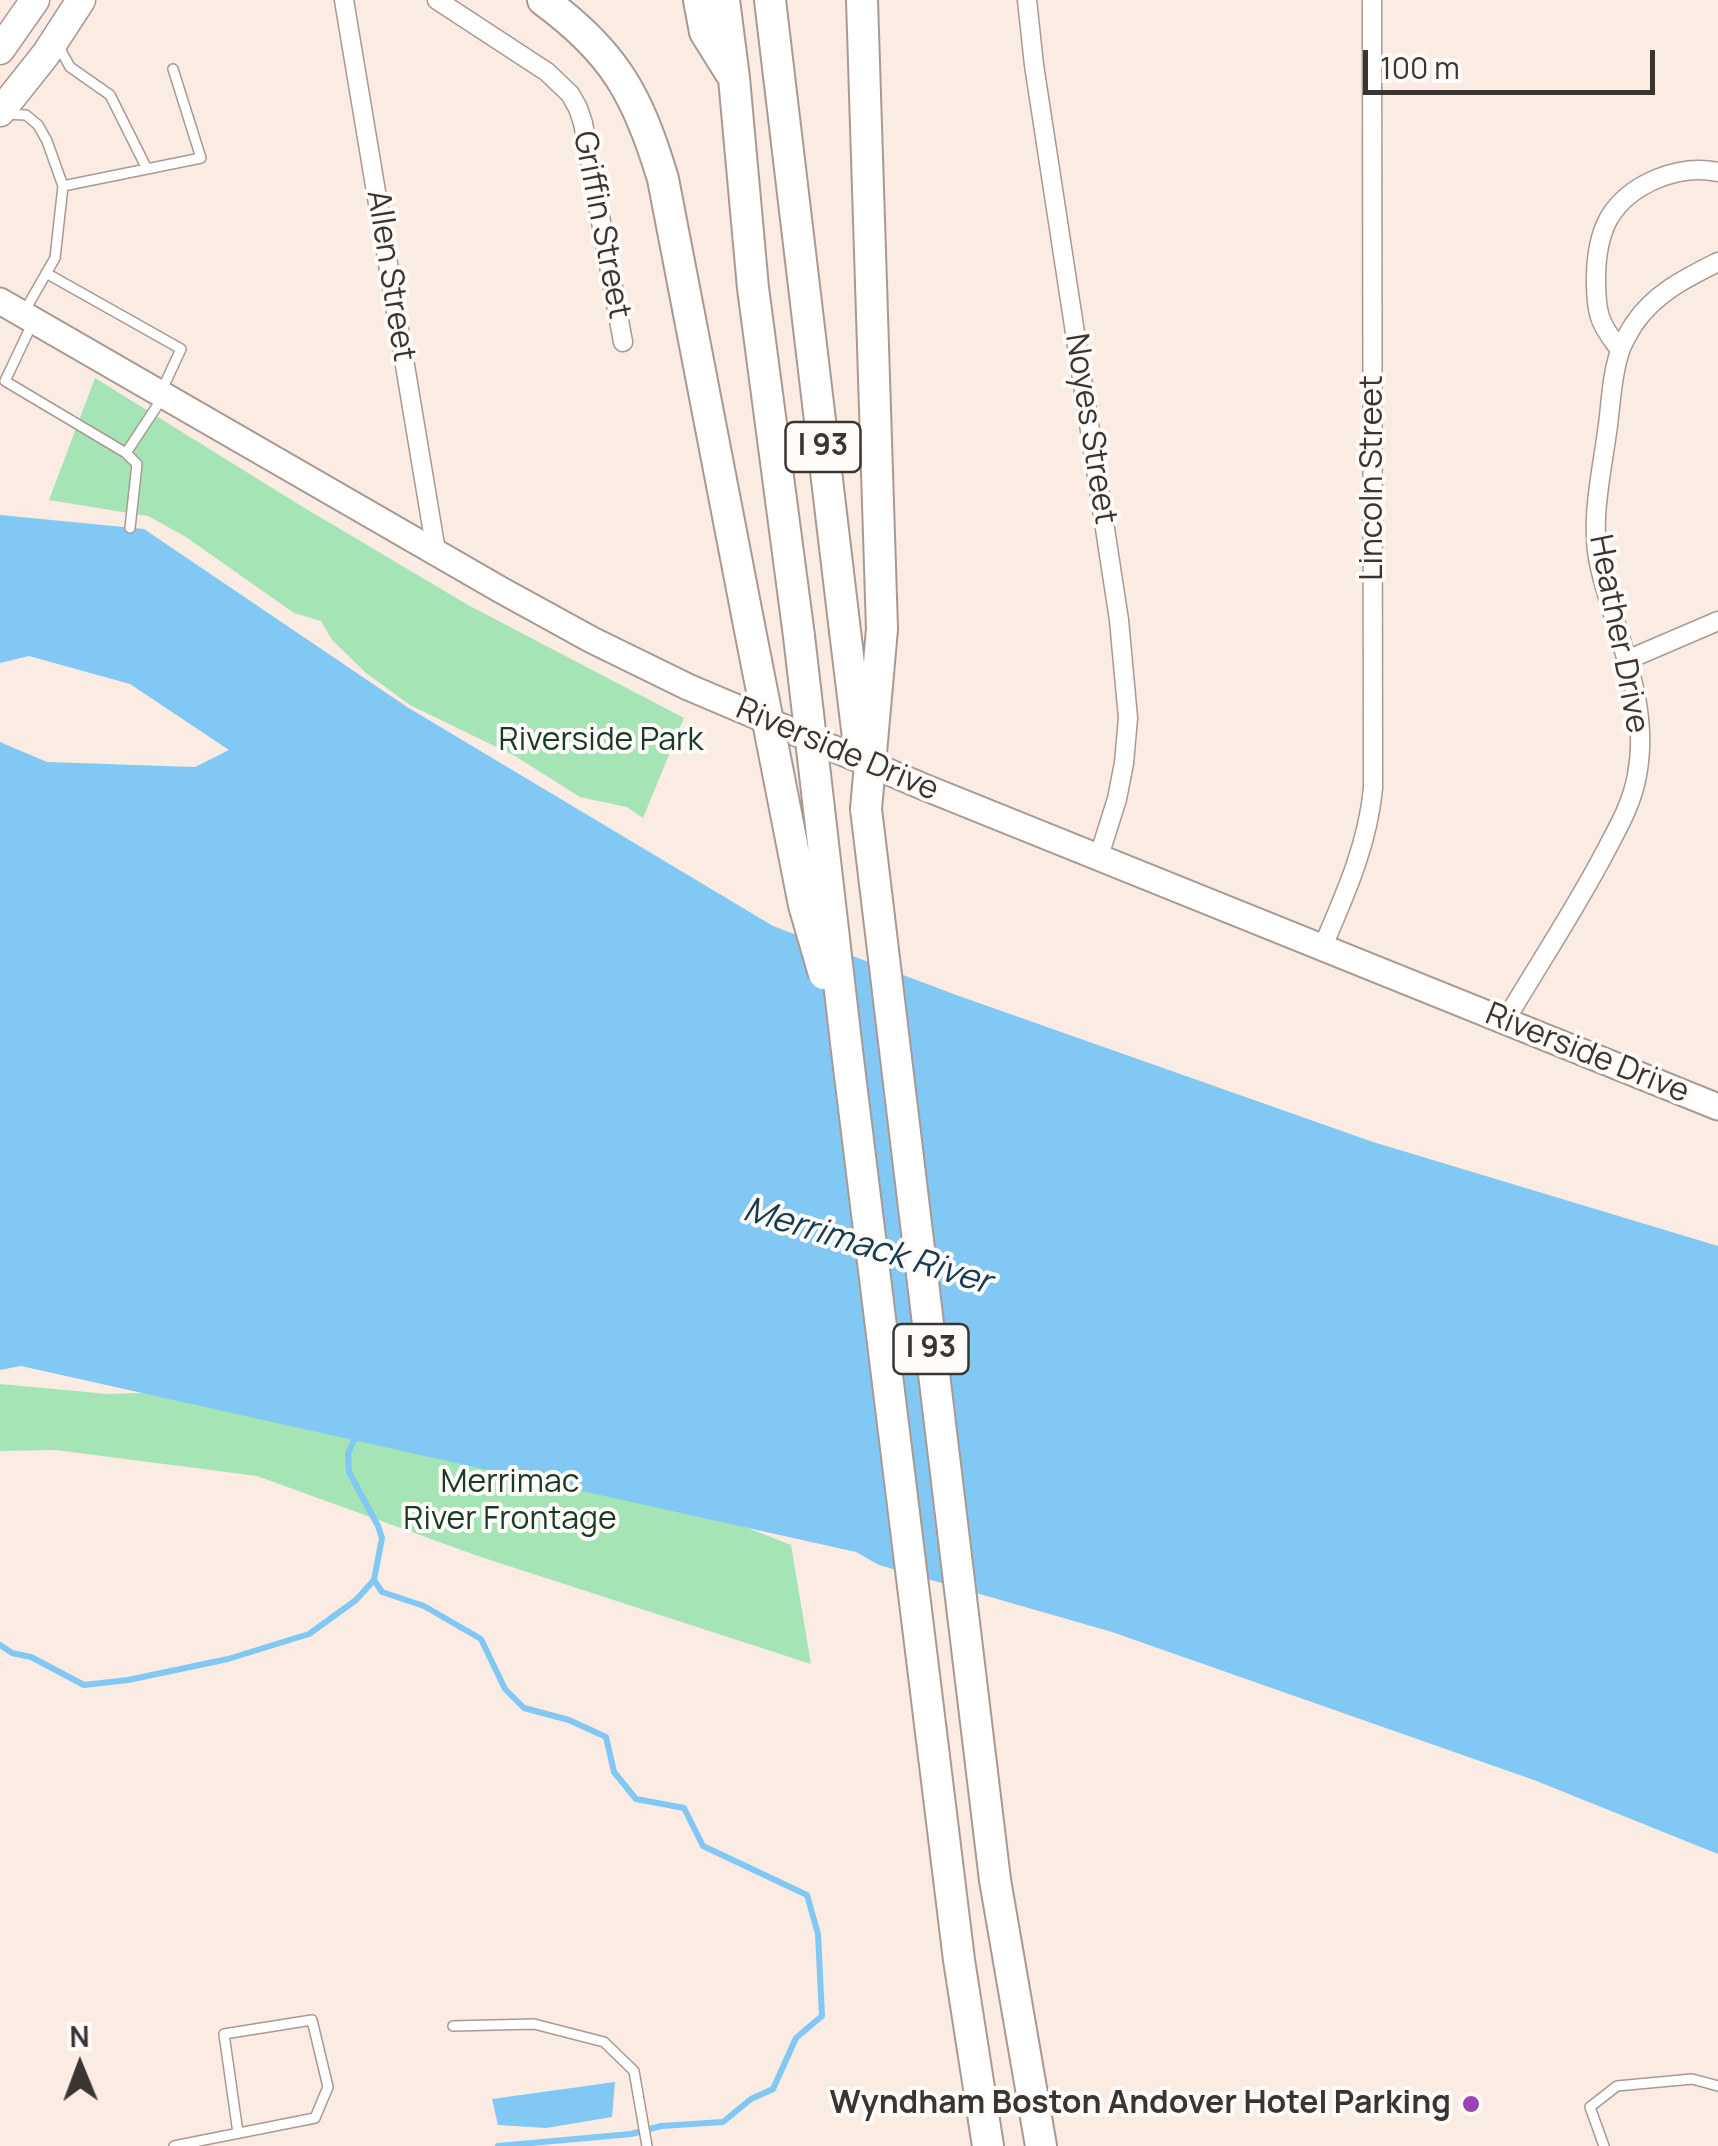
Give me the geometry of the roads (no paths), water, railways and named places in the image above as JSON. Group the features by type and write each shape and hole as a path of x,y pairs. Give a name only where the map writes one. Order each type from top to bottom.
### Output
{"highway":[{"path":"542,0 576,24 606,56 630,92 650,134 663,178 804,905 847,1051"},
{"path":"699,0 705,32 734,78"},
{"name":"I 93","path":"724,0 753,288 799,636 959,1960 988,2146"},
{"path":"862,0 882,629 866,809"},
{"name":"I 93","path":"774,10 975,1721 995,1880 1041,2146"}],"main road":[{"path":"0,50 35,0"},
{"path":"0,113 81,0"},
{"name":"Riverside Drive","path":"0,301 592,640 688,686 913,782 1718,1107"}],"street":[{"name":"Allen Street","path":"344,0 436,552"},
{"name":"Griffin Street","path":"437,0 547,72 570,94 578,108 623,342"},
{"name":"Noyes Street","path":"1027,0 1119,620 1128,718 1117,799 1100,856"},
{"name":"Lincoln Street","path":"1323,946 1370,819 1373,788 1372,0"},
{"path":"1620,350 1599,315 1596,292 1600,242 1610,218 1625,199 1664,176 1689,171 1718,172"},
{"name":"Heather Drive","path":"1505,1021 1592,876 1631,800 1638,774 1635,686 1596,544 1599,494 1620,350 1632,326 1665,290 1718,262"},
{"path":"1627,660 1718,621"}],"lane":[{"path":"56,40 70,67 110,95 148,169"},
{"path":"63,186 202,158 172,69"},
{"path":"0,113 33,119 47,142 63,186 55,258 46,272 6,381 126,453 136,464 130,528"},
{"path":"46,272 181,348 162,394 126,453"},
{"path":"174,2146 315,2118 328,2088 312,2020 224,2034 238,2133"},
{"path":"453,2026 534,2024 604,2042 634,2071 647,2146"},
{"path":"1604,2146 1590,2107 1617,2086 1692,2079 1718,2086"}],"water":[{"name":"Merrimack River","path":"0,515 144,529 407,707 773,926 1373,1142 1718,1246 1718,1854 1534,1780 1112,1632 879,1565 856,1552 21,1366 0,1370 0,742 47,762 195,767 229,750 130,684 29,656 0,663"},
{"path":"615,2082 612,2117 546,2128 498,2125 492,2099"}],"waterway":[{"path":"354,1440 348,1454 349,1472 382,1538 374,1580 382,1592 424,1606 481,1639 505,1689 524,1708 569,1720 606,1737 614,1772 636,1799 684,1808 703,1846 807,1895 818,1934 822,2016 796,2038 773,2089 751,2099 723,2122 498,2146"},
{"path":"0,1645 84,1685 128,1680 228,1659 309,1634 356,1600 374,1580"}],"place":[{"name":"Wyndham Boston Andover Hotel Parking","path":"1471,2104"}],"park label":[{"name":"Riverside Park","path":"601,741"},
{"name":"Merrimac River Frontage","path":"510,1502"}]}
